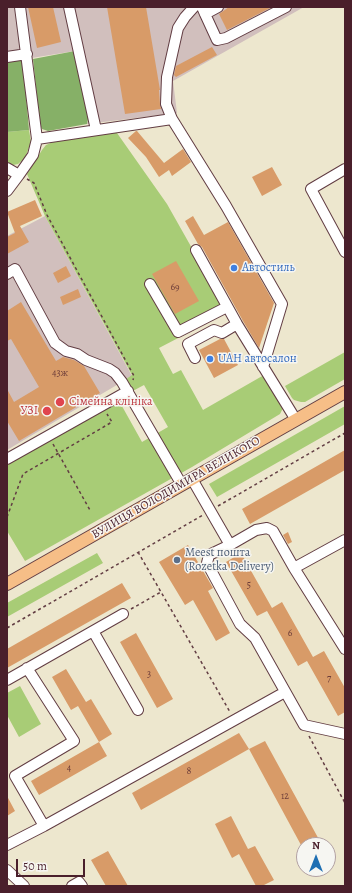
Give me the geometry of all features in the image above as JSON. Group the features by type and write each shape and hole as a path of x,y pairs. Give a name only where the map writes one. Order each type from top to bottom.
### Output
{"main road":[{"name":"ВУЛИЦЯ ВОЛОДИМИРА ВЕЛИКОГО","path":"7,584 345,392"}],"street":[{"path":"7,191 33,154 37,139 20,7"},
{"path":"70,7 96,130"},
{"path":"194,7 178,28 167,77 166,104 172,119 226,206 282,304 263,367"},
{"path":"218,7 204,10 217,40 226,38 286,7"},
{"path":"7,57 27,54"},
{"path":"37,139 172,119"},
{"path":"7,168 19,175"},
{"path":"345,169 311,189 345,252"},
{"path":"196,250 237,324 296,420"},
{"path":"7,274 15,270 55,343 66,351 77,354 115,373 187,482 210,511 230,545"},
{"path":"150,284 178,332 227,307"},
{"path":"195,358 188,344 214,330 222,333 237,324"},
{"path":"7,459 128,391"},
{"path":"345,649 273,532 267,528 256,530 209,555 206,564 240,624 255,638 304,725 345,734"},
{"path":"294,568 345,540"},
{"path":"7,680 123,614"},
{"path":"93,631 138,710"},
{"path":"27,668 74,741 15,776 44,826"},
{"path":"7,845 285,692"},
{"path":"7,870 24,886"},
{"path":"72,886 79,882 82,886"}],"path":[{"path":"19,175 34,183 47,214 134,376 128,391"},
{"path":"7,517 24,474 112,422 102,406"},
{"path":"7,628 345,433"},
{"path":"49,436 91,512"},
{"path":"138,552 234,720"},
{"path":"123,614 161,592"},
{"path":"304,725 345,803"}],"shaded area":[{"path":"7,7 304,7 173,81 177,113 87,124 89,114 75,51 7,62"},
{"path":"45,216 132,376 7,450 7,236"}],"green space":[{"path":"75,51 89,114 87,124 48,131 42,129 40,125 33,59"},
{"path":"23,60 29,130 7,132 7,62"},
{"path":"29,130 31,142 25,158 18,164 13,165 7,162 7,132"},
{"path":"104,133 117,133 167,204 228,312 159,348 173,374 181,370 203,410 264,375 283,408 280,414 192,467 25,561 7,531 7,463 118,399 142,442 168,427 144,385 129,393 122,382 132,375 45,216 27,174 46,145 53,142"},
{"path":"345,352 345,379 305,402 294,400 292,398 285,386"},
{"path":"345,406 345,424 217,497 209,484"},
{"path":"97,553 103,563 7,617 7,603"},
{"path":"20,686 41,724 19,737 7,715 7,693"}],"building":[{"path":"28,7 53,7 61,42 37,48"},
{"path":"107,7 146,7 160,90 161,109 125,114"},
{"path":"229,7 272,7 227,30 219,14"},
{"path":"212,47 217,55 176,77 174,75 176,66"},
{"path":"136,131 164,163 183,149 191,162 172,176 169,170 159,177 146,157 128,138"},
{"path":"272,167 282,185 262,196 252,177"},
{"path":"35,200 42,216 20,226 29,242 7,254 7,237 15,233 7,212"},
{"name":"Автостиль","path":"193,216 204,235 228,222 274,303 259,348 202,247 198,244 185,221"},
{"path":"176,261 199,301 175,314 152,274"},
{"path":"66,266 71,276 58,283 53,273"},
{"path":"78,289 81,297 63,305 60,297"},
{"path":"21,302 56,361 63,357 74,360 84,366 100,393 19,441 7,421 7,389 14,402 39,387 11,339 7,341 7,311"},
{"path":"220,339 224,339 238,365 214,378 199,350"},
{"path":"345,450 345,470 250,524 242,509"},
{"path":"288,532 292,542 288,544 283,535"},
{"path":"188,545 213,588 208,591 230,633 216,641 193,600 185,605 159,562"},
{"path":"241,553 272,608 282,602 313,657 324,651 345,688 345,712 338,716 307,661 298,666 267,611 257,616 226,562"},
{"path":"122,583 131,598 7,668 7,649"},
{"path":"136,633 173,699 157,708 120,642"},
{"path":"66,669 86,702 91,699 112,734 99,742 78,706 71,710 52,677"},
{"path":"239,733 249,749 141,810 132,793"},
{"path":"265,741 318,837 297,837 249,749"},
{"path":"99,742 107,756 39,795 31,781"},
{"path":"7,796 15,811 7,816"},
{"path":"231,816 248,849 255,846 274,880 262,886 256,886 239,854 232,858 215,824"},
{"path":"108,851 128,886 106,886 91,860"}],"place":[{"name":"Автостиль","path":"234,268"},
{"name":"UAH автосалон","path":"210,359"},
{"name":"Сімейна клініка","path":"60,402"},
{"name":"УЗІ","path":"47,411"},
{"name":"Meest пошта (Rozetka Delivery)","path":"177,560"}]}
